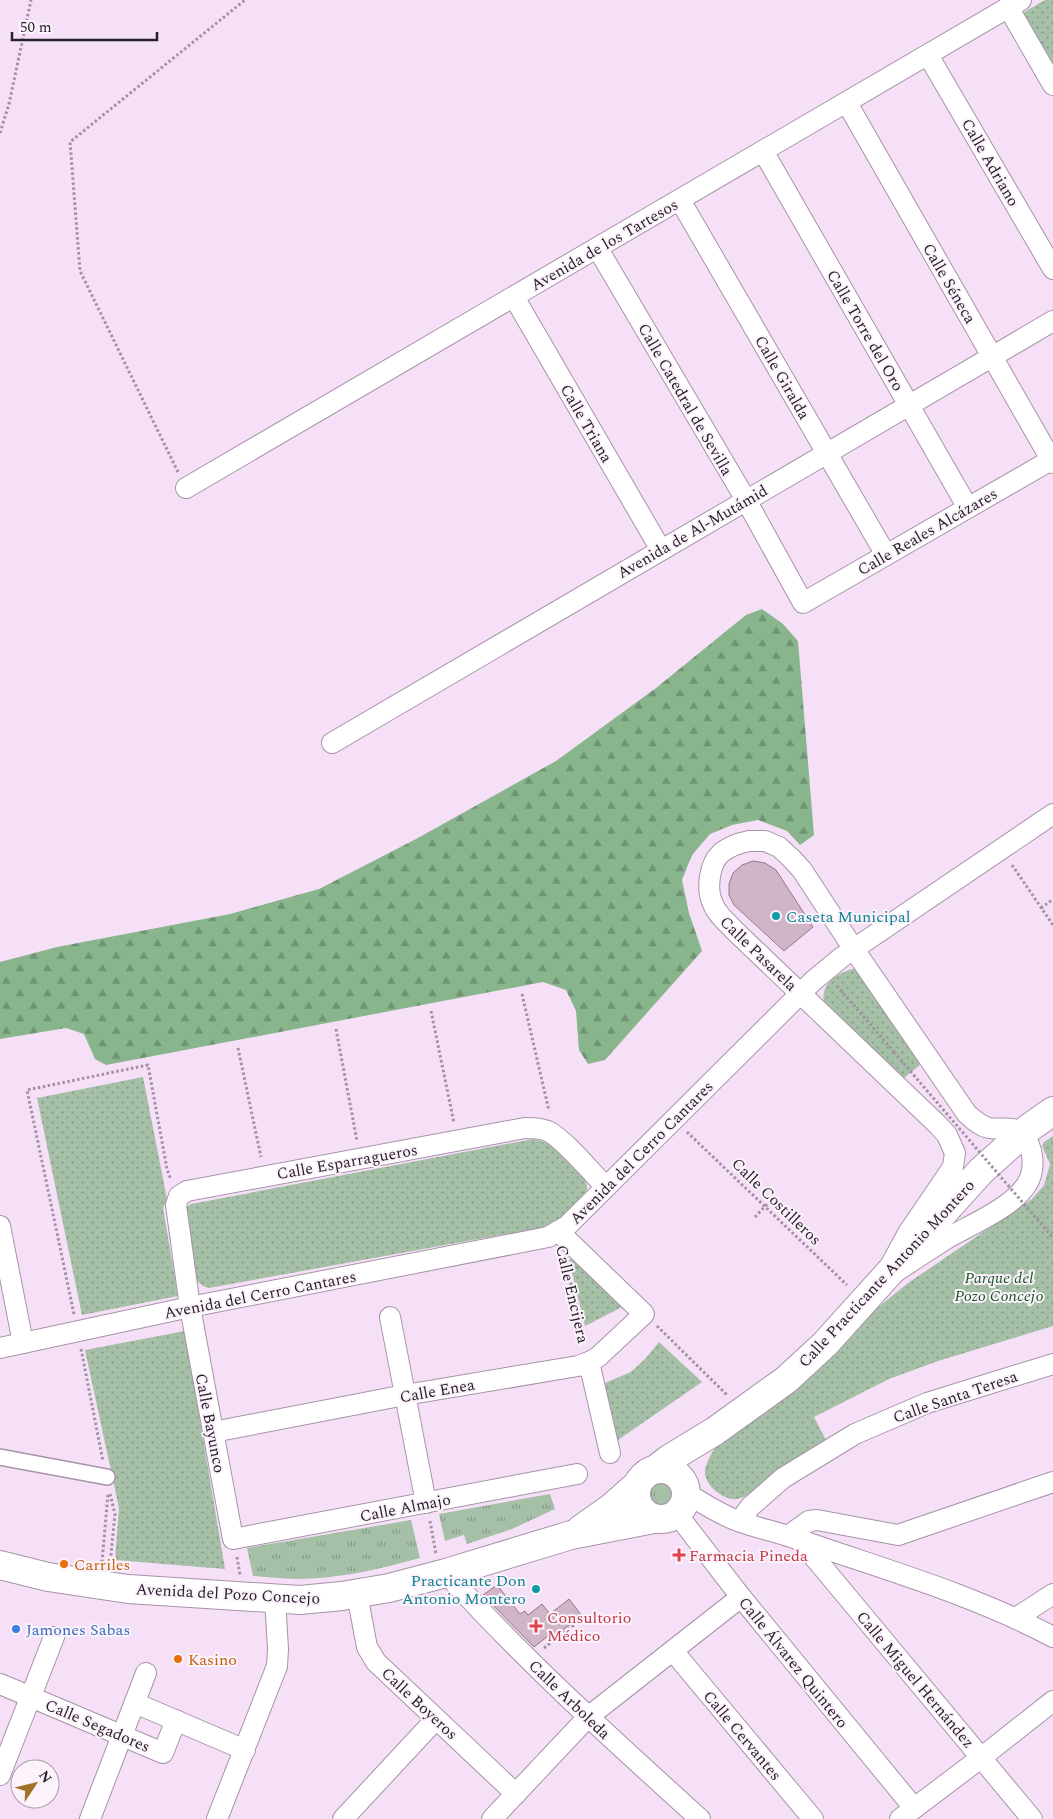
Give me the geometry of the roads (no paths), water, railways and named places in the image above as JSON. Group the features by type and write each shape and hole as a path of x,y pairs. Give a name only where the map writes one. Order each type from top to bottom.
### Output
{"main road":[{"name":"Calle Practicante Antonio Montero","path":"647,1477 674,1455 715,1431 786,1380 825,1344 864,1302 980,1171 1009,1131 1053,1111"},
{"name":"Calle Practicante Antonio Montero","path":"675,1503 696,1454 715,1431"},
{"path":"665,1469 674,1472 680,1478 675,1503 646,1516 636,1502 635,1493 647,1477 665,1469"},
{"name":"Avenida del Pozo Concejo","path":"571,1535 597,1518 647,1477"},
{"name":"Avenida del Pozo Concejo","path":"0,1564 48,1577 104,1585 300,1600 357,1594 443,1574 675,1503"}],"street":[{"name":"Avenida de los Tartesos","path":"186,488 598,249 1014,4"},
{"path":"1014,4 1053,86"},
{"name":"Calle Adriano","path":"928,55 1053,270"},
{"name":"Calle Séneca","path":"847,103 1052,461"},
{"name":"Calle Torre del Oro","path":"763,152 968,508"},
{"name":"Calle Giralda","path":"680,200 886,555"},
{"name":"Calle Catedral de Sevilla","path":"598,249 746,500 803,603"},
{"name":"Calle Triana","path":"514,297 660,550"},
{"name":"Avenida de Al-Mutámid","path":"332,743 1053,321"},
{"name":"Calle Reales Alcázares","path":"803,603 1052,461"},
{"name":"Avenida del Cerro Cantares","path":"0,1348 190,1306 541,1239 558,1231 567,1226 801,994 852,948 1053,814"},
{"name":"Calle Pasarela","path":"882,1281 905,1237 953,1168 955,1153 952,1144 938,1125 722,917 713,904 708,887 711,871 719,854 733,845 749,841 765,841 779,847 802,870 852,948 967,1114 983,1126 1009,1131"},
{"path":"1009,1131 1053,1107"},
{"name":"Calle Esparragueros","path":"190,1306 176,1206 179,1196 187,1190 525,1128 538,1128 550,1132 606,1187"},
{"path":"882,1281 1017,1196 1032,1172 1033,1160 1025,1138 1009,1131"},
{"path":"0,1226 23,1343"},
{"name":"Calle Encijera","path":"558,1231 644,1314"},
{"name":"Calle Bayunco","path":"190,1306 233,1539"},
{"name":"Calle Enea","path":"213,1432 406,1395 578,1366 598,1357 644,1314"},
{"path":"390,1317 426,1503"},
{"name":"Calle Encijera","path":"589,1362 610,1453"},
{"name":"Calle Santa Teresa","path":"737,1520 783,1478 855,1434 927,1403 1053,1364"},
{"path":"0,1456 107,1477"},
{"name":"Calle Almajo","path":"233,1539 577,1474"},
{"path":"794,1538 809,1521 817,1520 898,1535 1053,1482"},
{"path":"675,1503 794,1538 943,1588 1016,1618 1053,1637"},
{"name":"Calle Álvarez Quintero","path":"675,1503 741,1597 907,1814"},
{"name":"Calle Miguel Hernández","path":"794,1538 982,1757 1032,1819"},
{"name":"Calle Arboleda","path":"443,1574 588,1717 700,1819"},
{"name":"Calle Boyeros","path":"357,1594 364,1635 371,1655 381,1667 516,1794"},
{"path":"1016,1618 1053,1594"},
{"path":"498,1817 516,1794 588,1717 741,1597"},
{"path":"217,1819 277,1666 278,1649 275,1599"},
{"path":"0,1775 7,1738 31,1697 54,1637"},
{"name":"Calle Cervantes","path":"673,1651 814,1819"},
{"path":"90,1819 146,1673"},
{"name":"Calle Segadores","path":"0,1684 163,1753 176,1720"},
{"path":"907,1814 1053,1701"},
{"path":"136,1703 245,1750"},
{"path":"344,1819 436,1719"}],"place":[{"name":"Caseta Municipal","path":"776,916"},
{"name":"Farmacia Pineda","path":"679,1555"},
{"name":"Carriles","path":"64,1564"},
{"name":"Practicante Don Antonio Montero","path":"536,1589"},
{"name":"Consultorio Médico","path":"536,1626"},
{"name":"Jamones Sabas","path":"16,1629"},
{"name":"Kasino","path":"178,1659"}],"park label":[{"name":"Parque del Pozo Concejo","path":"999,1286"}]}
